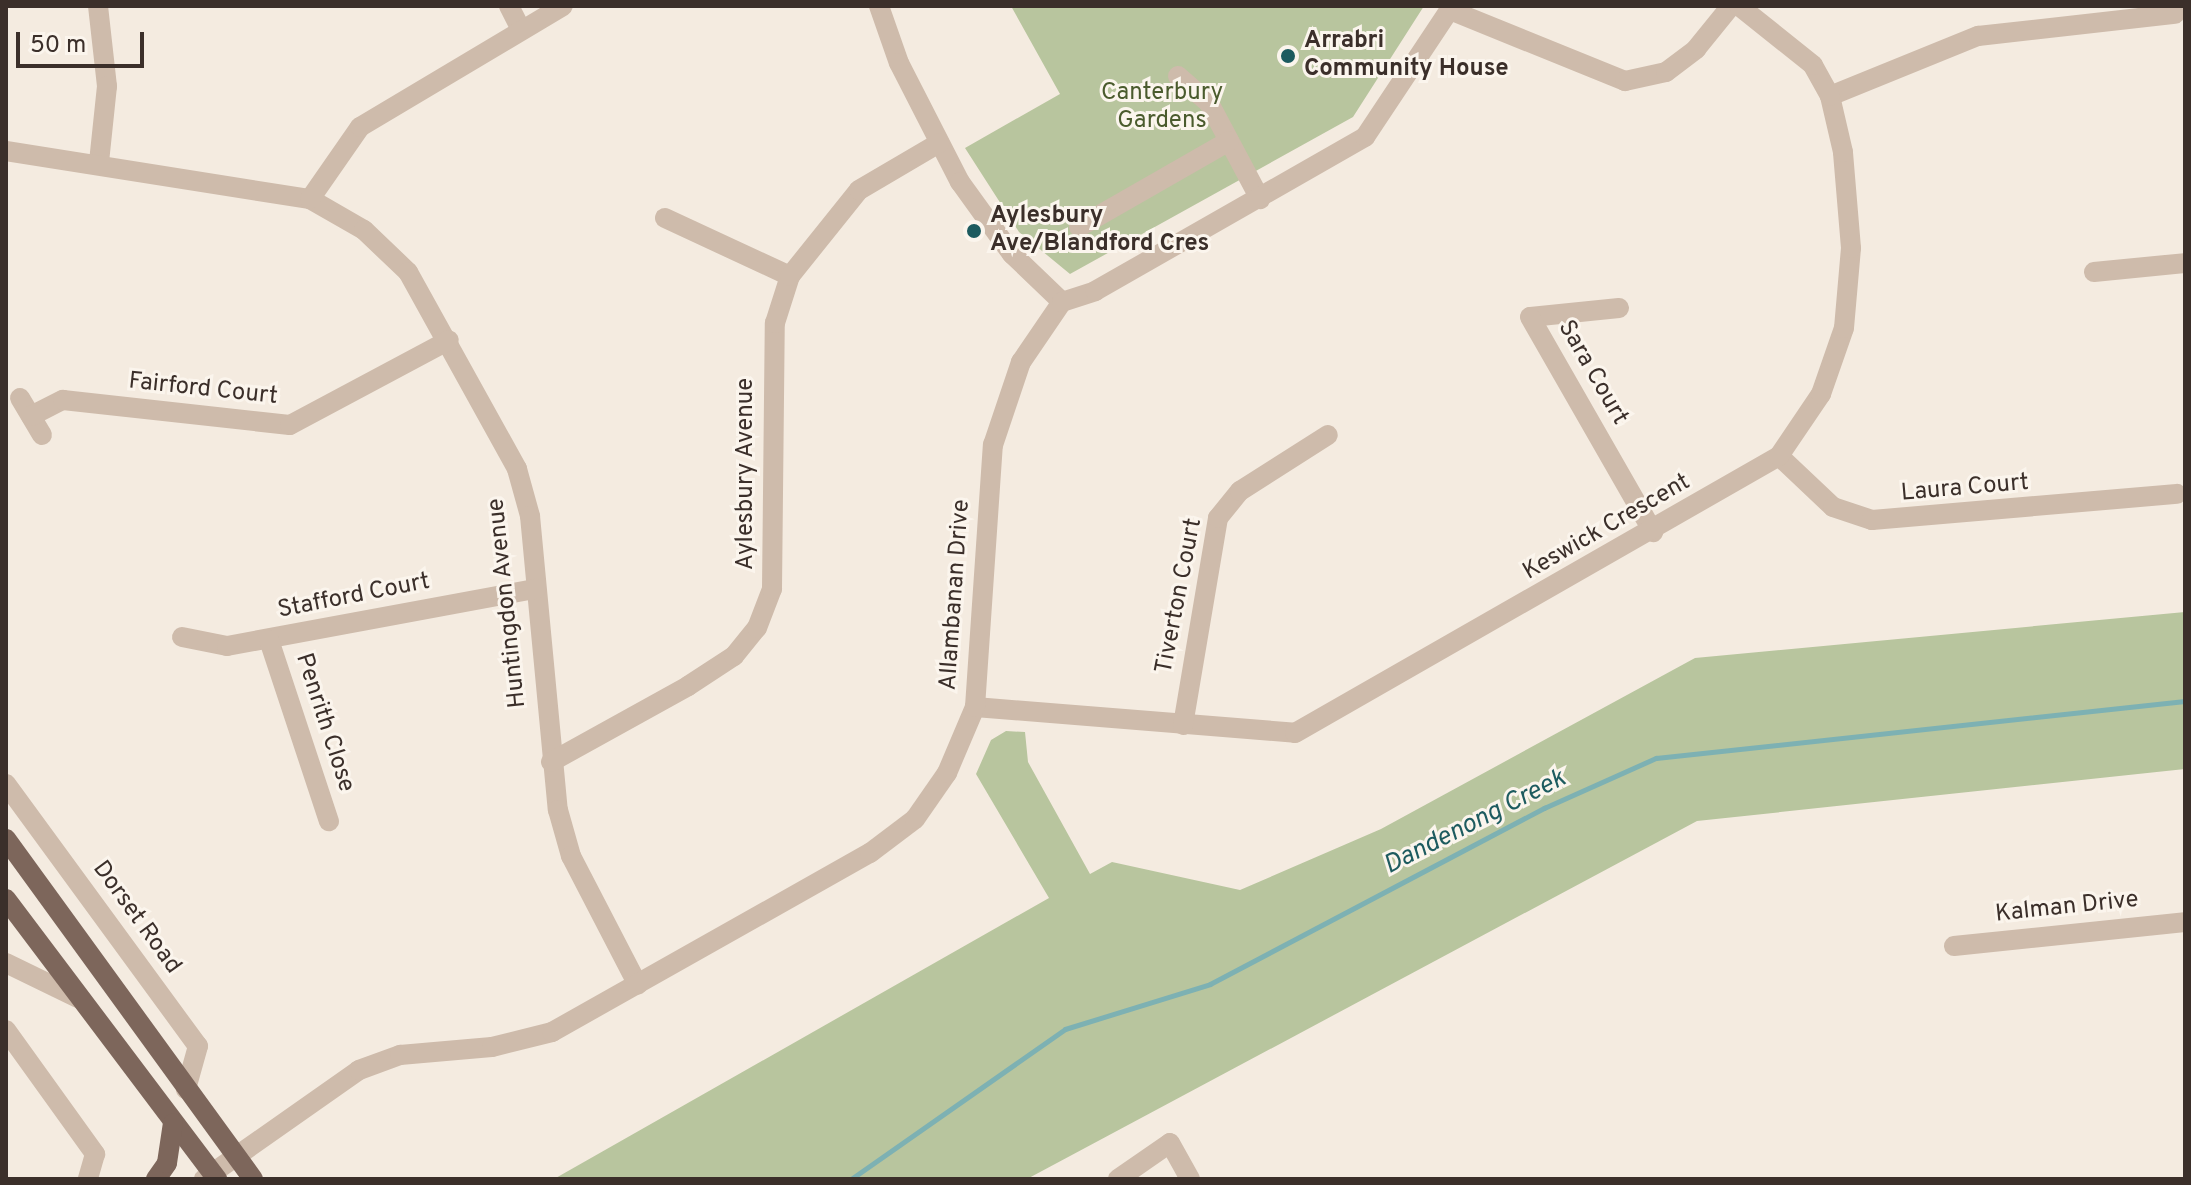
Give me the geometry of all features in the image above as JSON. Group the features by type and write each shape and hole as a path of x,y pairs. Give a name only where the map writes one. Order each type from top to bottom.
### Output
{"main road":[{"path":"6,839 253,1179"},
{"path":"6,899 211,1177"},
{"path":"156,1179 167,1163 173,1123"}],"street":[{"path":"98,6 107,86 99,162"},
{"path":"509,6 521,30"},
{"path":"310,199 360,127 563,6"},
{"path":"879,6 939,143 988,225 1062,302"},
{"path":"1451,8 1625,81 1666,72 1696,49 1731,6"},
{"name":"Keswick Crescent","path":"975,707 1295,733 1653,532 1779,456 1835,364 1851,289 1843,152 1830,96 1803,53 1739,6"},
{"name":"Allambanan Drive","path":"211,1177 359,1070 400,1055 552,1032 870,853 915,819 947,773 975,707 998,421 1021,362 1062,302 1260,199 1365,137 1451,8"},
{"path":"1830,96 1978,36 2175,14"},
{"path":"1178,76 1209,103 1260,199"},
{"path":"1079,227 1229,141"},
{"name":"Aylesbury Avenue","path":"551,762 688,686 734,656 757,628 772,589 775,323 790,276 859,190 939,143"},
{"name":"Huntingdon Avenue","path":"6,151 99,162 310,199 385,248 449,340 517,469 536,589 551,762 571,856 638,985"},
{"path":"665,218 790,276"},
{"path":"2094,272 2185,263"},
{"name":"Sara Court","path":"1619,308 1530,317 1653,532"},
{"name":"Fairford Court","path":"31,416 63,400 290,425 449,340"},
{"path":"20,398 42,435"},
{"name":"Tiverton Court","path":"1183,725 1218,518 1240,491 1328,435"},
{"name":"Laura Court","path":"1779,456 1833,507 1872,520 2177,494"},
{"name":"Stafford Court","path":"182,637 212,646 269,640 536,589"},
{"name":"Penrith Close","path":"269,640 329,821"},
{"name":"Dorset Road","path":"6,784 198,1046 186,1089"},
{"name":"Kalman Drive","path":"1954,946 2185,922"},
{"path":"6,963 78,998"},
{"path":"6,1030 95,1154 88,1179"},
{"path":"1118,1179 1170,1143 1190,1179"}],"green space":[{"name":"Canterbury Gardens","path":"1011,6 1424,6 1353,117 1070,274 1019,232 965,148 1060,94"},
{"path":"2185,612 2185,769 1697,821 1027,1179 554,1179 1049,898 976,774 991,740 1006,731 1025,732 1028,762 1090,874 1112,862 1240,890 1381,829 1695,658"}],"waterway":[{"name":"Dandenong Creek","path":"851,1179 1065,1029 1210,984 1544,808 1656,758 2185,701"}],"place":[{"name":"Arrabri Community House","path":"1288,56"},
{"name":"Aylesbury Ave/Blandford Cres","path":"974,231"}]}
